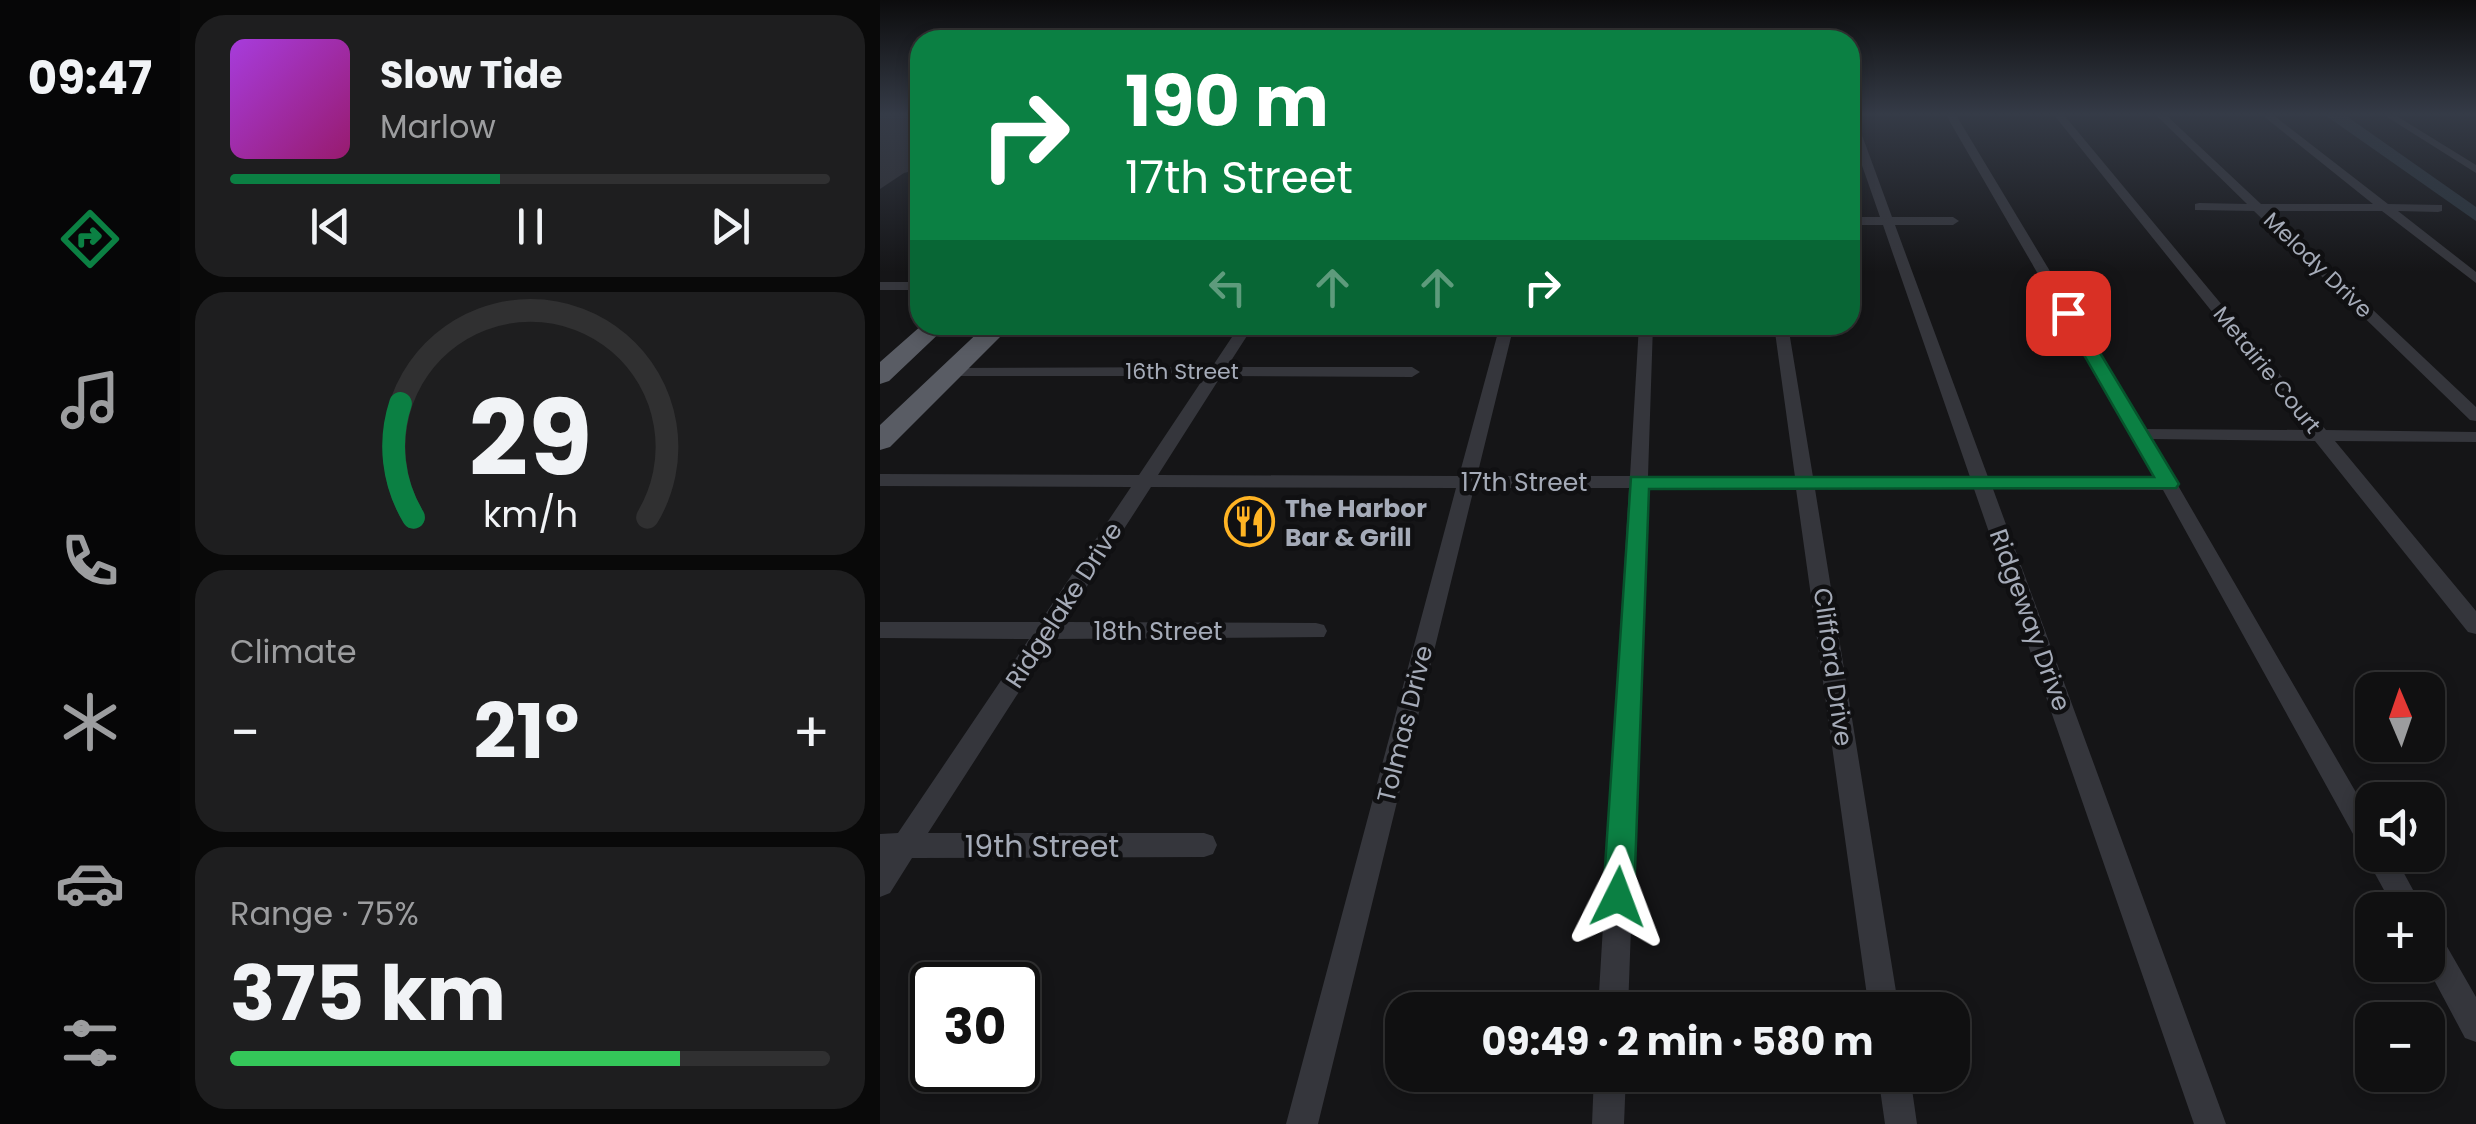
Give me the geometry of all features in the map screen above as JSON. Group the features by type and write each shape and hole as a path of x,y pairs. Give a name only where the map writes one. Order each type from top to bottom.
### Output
{"highway":[{"path":"882,372 925,335"},
{"path":"880,441 892,422 990,335"}],"street":[{"name":"Ridgeway Drive","path":"1869,167 2210,1124"},
{"path":"1982,167 2169,484 2355,814"},
{"name":"Metairie Court","path":"2102,167 2476,626"},
{"name":"Melody Drive","path":"2216,167 2476,416"},
{"path":"2335,167 2476,279"},
{"path":"2199,207 2438,208"},
{"path":"1860,221 1952,221"},
{"path":"880,286 910,286"},
{"name":"Ridgelake Drive","path":"880,884 892,846 1048,630 1240,335"},
{"name":"Tolmas Drive","path":"1302,1124 1504,335"},
{"path":"1614,992 1646,335"},
{"name":"Clifford Drive","path":"1784,335 1881,992"},
{"name":"16th Street","path":"952,371 1412,372"},
{"path":"2140,434 2476,437"},
{"name":"17th Street","path":"880,480 2169,484"},
{"name":"18th Street","path":"880,630 1316,632"},
{"name":"19th Street","path":"892,846 1204,846"},
{"path":"2445,971 2476,1026"},
{"path":"1608,1124 1609,1092"},
{"path":"1896,1092 1901,1124"}],"shaded area":[{"path":"2400,167 2420,167 2476,207 2476,221"}],"place":[{"name":"The Harbor Bar & Grill","path":"1250,522"}],"route":[{"path":"1618,897 1639,482 2169,484 2068,313"}]}
